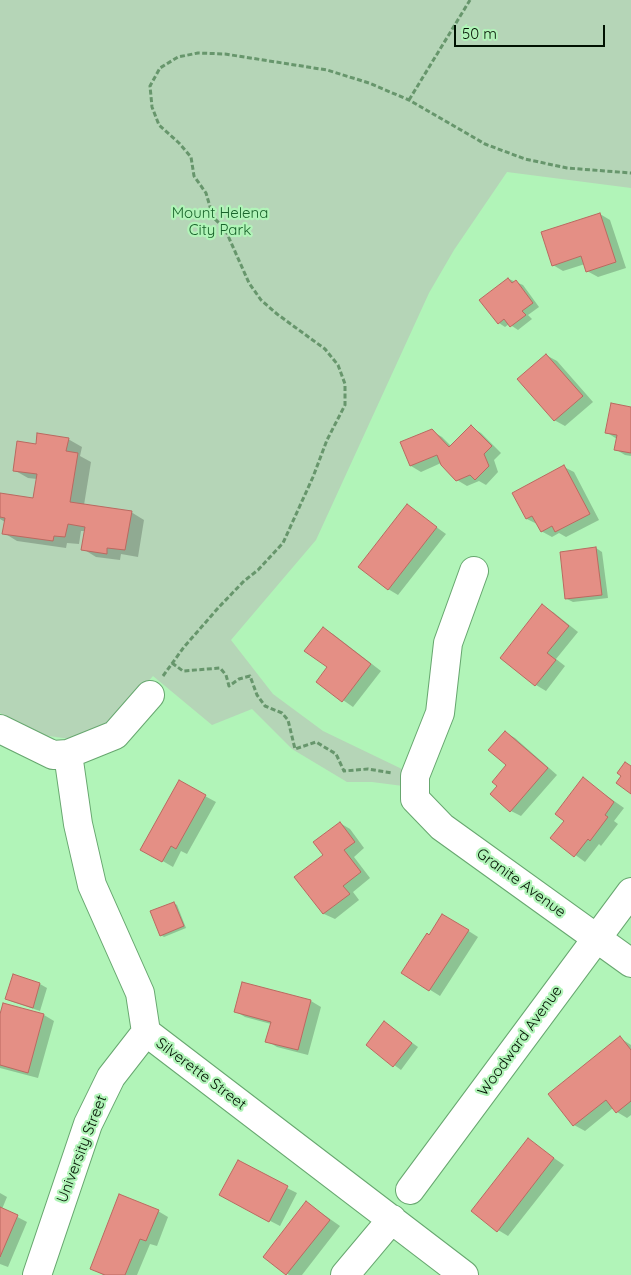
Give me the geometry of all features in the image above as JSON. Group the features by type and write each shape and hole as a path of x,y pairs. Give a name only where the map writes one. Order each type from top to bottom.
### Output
{"street":[{"path":"415,788 440,713 448,643 474,570"},
{"path":"0,730 53,755 68,754 115,735 150,695"},
{"name":"Silverette Street","path":"68,754 78,824 92,884 140,993 146,1032 464,1275"},
{"name":"Granite Avenue","path":"415,788 442,827 631,963"},
{"name":"Woodward Avenue","path":"410,1190 631,892"},
{"name":"University Street","path":"37,1275 88,1124 111,1077 146,1032"},
{"path":"345,1275 392,1220"}],"path":[{"path":"409,100 470,0"},
{"path":"415,788 368,769 344,771 336,754 316,742 295,749 288,720 282,713 265,706 257,696 250,676 239,679 229,686 226,675 220,668 183,671 172,663 219,606 258,570 283,543 313,477 327,440 345,405 345,384 338,365 325,349 272,310 261,300 249,284 225,229 213,217 206,193 194,176 191,157 159,125 152,107 150,86 160,68 178,57 198,53 233,56 327,70 369,83 409,100 485,144 525,159 567,168 631,173"}],"green space":[{"name":"Mount Helena City Park","path":"0,0 631,0 631,188 507,172 454,250 429,293 316,540 231,640 273,694 323,731 404,770 403,786 372,782 347,782 292,749 252,709 212,725 153,676 115,719 70,739 35,734 0,713"}],"building":[{"path":"600,213 616,262 586,272 581,256 552,266 541,232"},
{"path":"508,278 512,283 516,280 533,303 522,311 526,315 510,327 504,319 498,324 479,300"},
{"path":"546,354 583,396 554,421 517,379"},
{"path":"611,403 631,407 631,453 614,450 617,435 605,433"},
{"path":"471,425 492,446 484,454 489,466 475,480 470,475 456,481 441,465 437,455 410,466 400,442 432,429 449,447"},
{"path":"37,433 69,438 66,451 78,453 70,502 132,511 125,550 107,548 107,554 81,550 85,527 68,524 65,537 54,536 53,541 2,534 5,518 0,517 0,493 33,498 37,474 13,471 17,441 36,444"},
{"path":"564,465 590,514 555,532 552,526 541,532 532,516 526,519 512,493"},
{"path":"407,504 437,527 388,590 358,567"},
{"path":"596,547 602,595 565,599 560,552"},
{"path":"542,604 569,626 547,653 556,660 535,686 500,658"},
{"path":"323,627 371,664 342,702 316,682 327,667 304,651"},
{"path":"505,731 548,768 510,812 490,794 497,786 492,782 506,765 488,750"},
{"path":"625,762 631,766 631,794 616,783 621,776 617,773"},
{"path":"583,777 614,802 605,815 608,817 590,841 588,839 574,857 550,838 564,821 555,814"},
{"path":"179,780 206,795 176,849 171,846 162,862 140,850"},
{"path":"340,822 355,842 344,850 361,872 343,886 350,894 323,914 294,877 323,855 313,842"},
{"path":"174,902 184,926 160,936 150,911"},
{"path":"442,914 469,930 429,991 401,973"},
{"path":"13,974 40,983 33,1008 5,999"},
{"path":"242,982 311,1000 298,1050 265,1042 271,1022 234,1012"},
{"path":"3,1003 44,1014 28,1073 0,1065 0,1014"},
{"path":"384,1021 412,1043 393,1067 366,1045"},
{"path":"620,1036 631,1050 631,1101 616,1113 606,1100 573,1126 548,1094"},
{"path":"528,1138 554,1158 497,1232 471,1211"},
{"path":"238,1160 288,1186 269,1222 219,1195"},
{"path":"119,1194 159,1210 146,1241 140,1239 125,1275 105,1275 90,1269"},
{"path":"306,1201 330,1220 286,1275 263,1257"},
{"path":"0,1207 18,1215 0,1257"}]}
